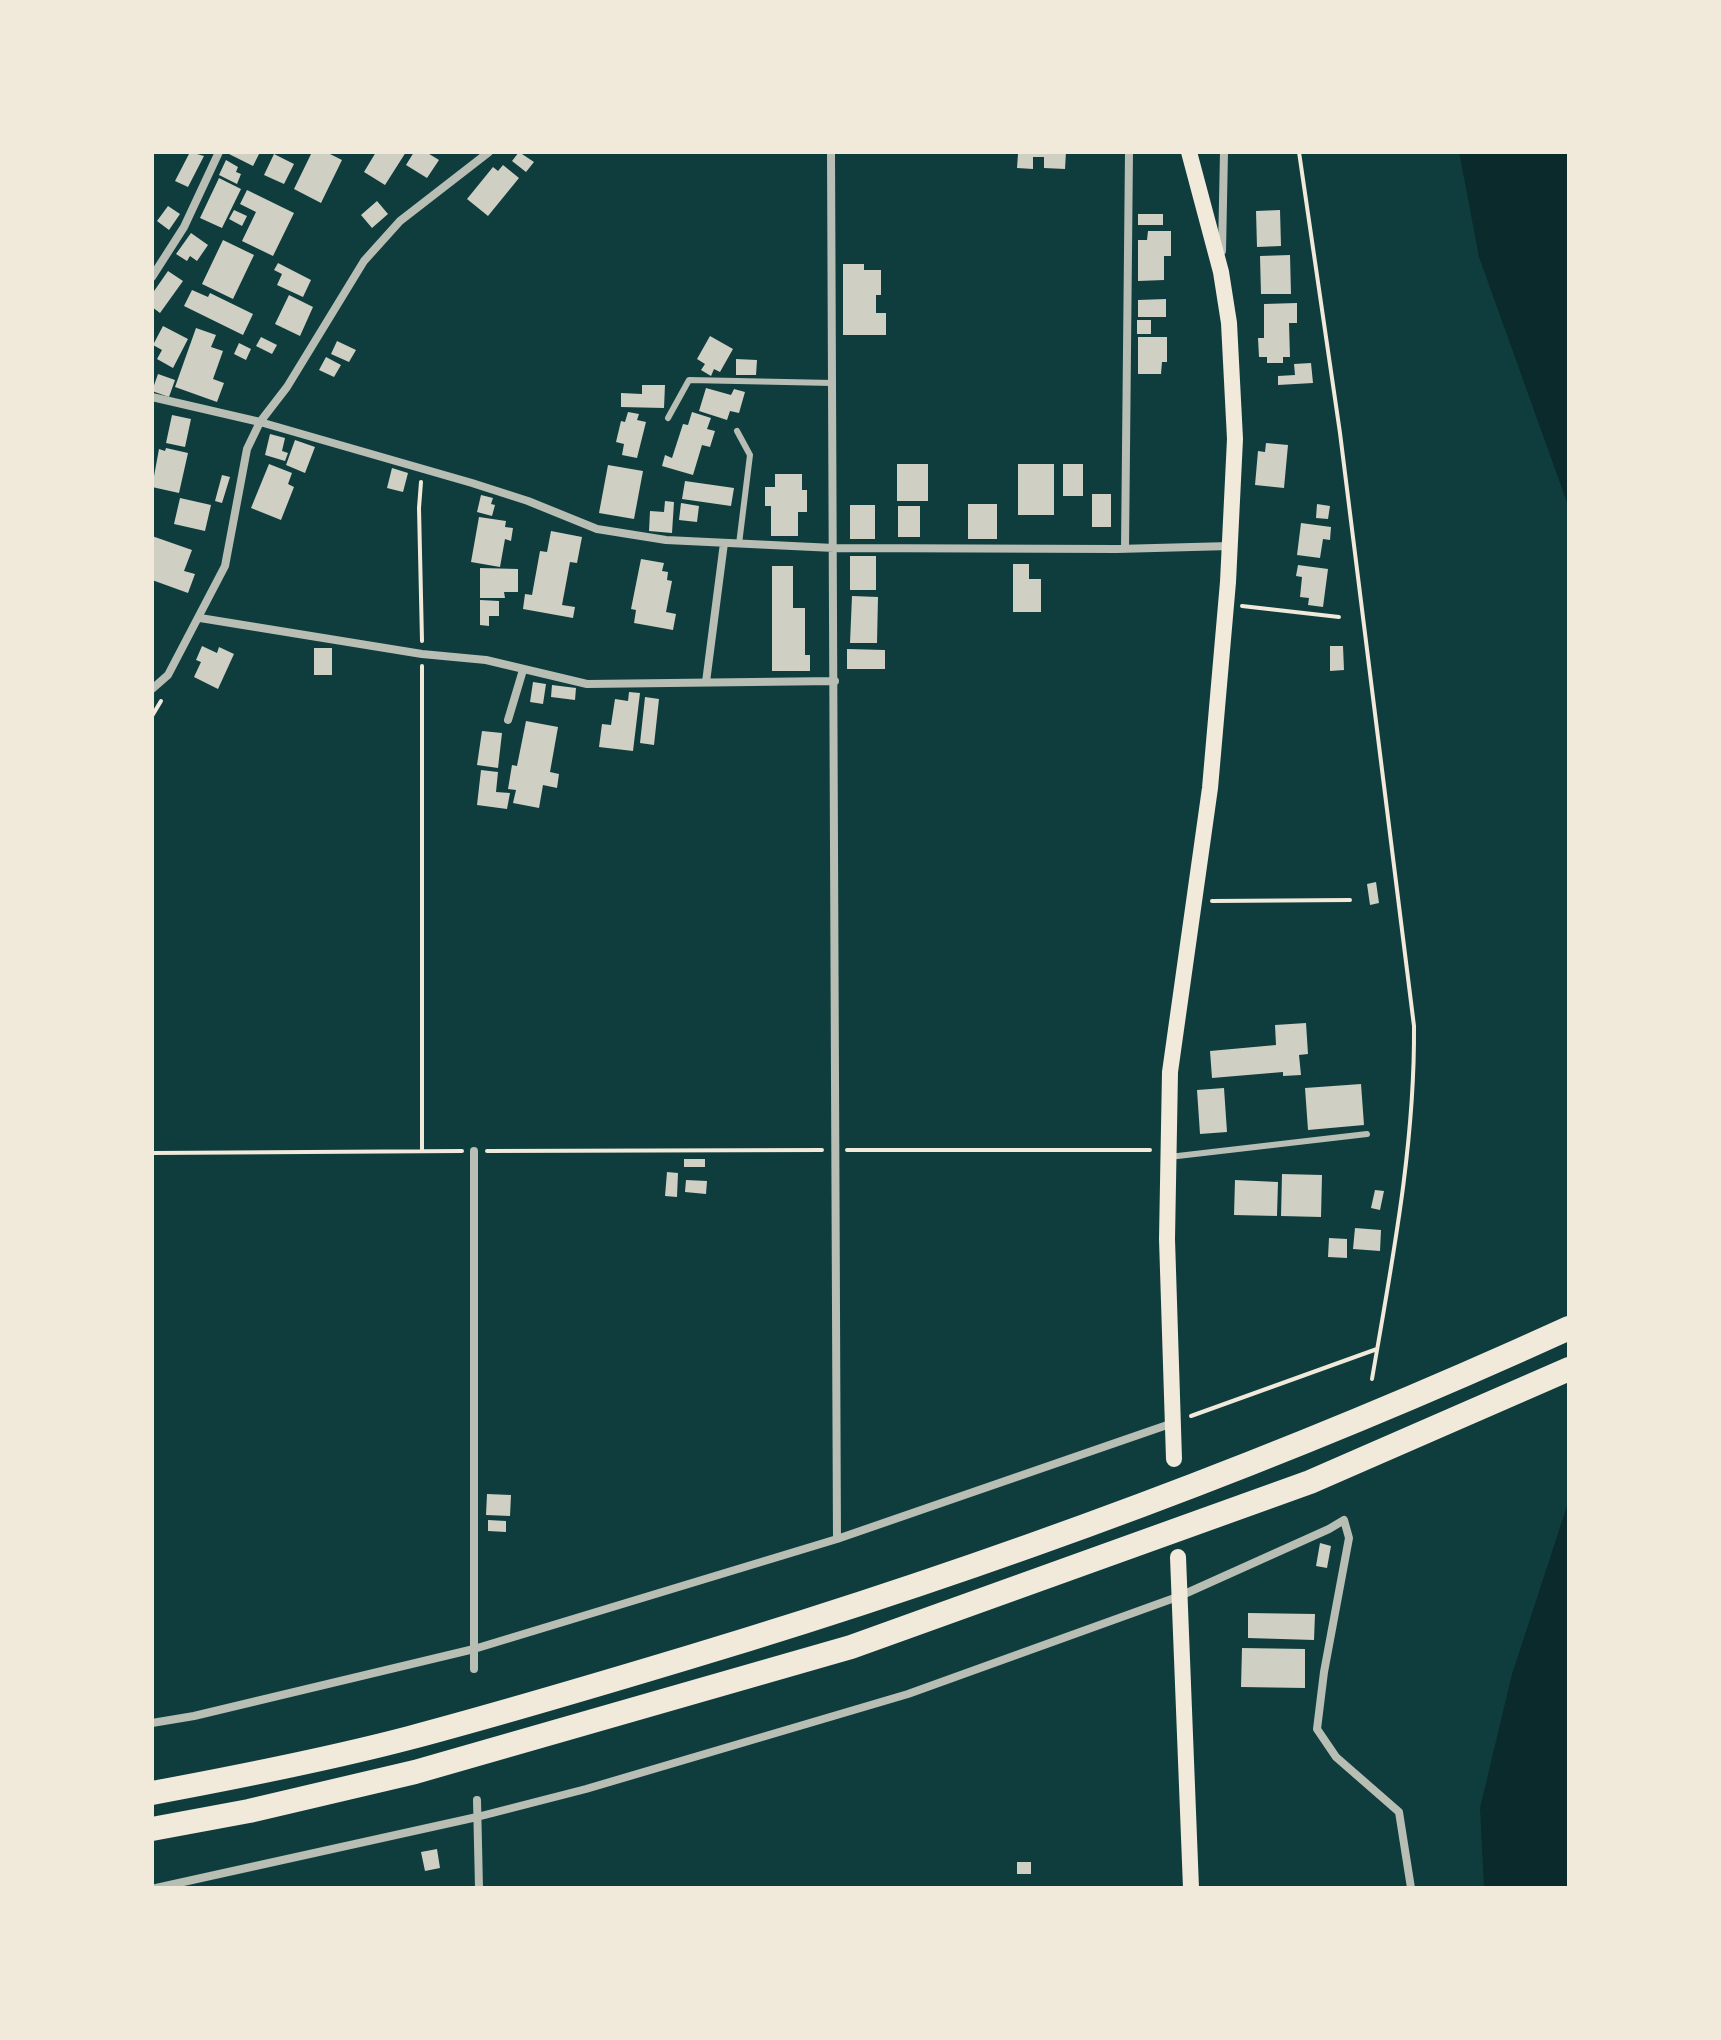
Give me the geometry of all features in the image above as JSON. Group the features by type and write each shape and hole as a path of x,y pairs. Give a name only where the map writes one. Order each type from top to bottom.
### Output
{"highway":[{"path":"152,1793 406,1739 824,1617 1042,1542 1300,1445 1569,1328"},
{"path":"152,1829 249,1811 415,1772 851,1647 1310,1482 1569,1369"}],"main road":[{"path":"1174,1459 1167,1239 1170,1072 1210,788 1226,604 1235,439 1229,323 1221,272 1189,152"},
{"path":"1178,1557 1191,1888"}],"street":[{"path":"152,689 168,675 225,566 247,449 260,422 287,387 364,261 400,221 489,152"},
{"path":"831,152 837,1539"},
{"path":"1125,548 1129,152"},
{"path":"1221,272 1224,152"},
{"path":"152,277 184,227 216,153"},
{"path":"152,397 260,422 423,469 528,501 597,529 666,540 834,548 1230,546"},
{"path":"706,682 724,543"},
{"path":"200,618 422,654 486,660 587,684 835,681"},
{"path":"508,720 523,670"},
{"path":"474,1151 474,1669"},
{"path":"152,1723 194,1716 474,1649 837,1539 1174,1422"},
{"path":"156,1888 477,1817 586,1789 908,1694 1180,1596 1344,1520 1349,1538 1324,1672 1317,1729 1336,1757 1399,1812 1411,1888"},
{"path":"477,1800 479,1888"}],"lane":[{"path":"668,418 689,380 833,383"},
{"path":"737,431 750,455 739,544"},
{"path":"1169,1153 1367,1134"}],"path":[{"path":"1299,152 1340,433 1414,1026 1408,1151 1394,1258 1372,1379"},
{"path":"422,1151 419,508 423,469"},
{"path":"1226,604 1339,617"},
{"path":"1194,901 1350,900"},
{"path":"152,1153 836,1150 1169,1153"},
{"path":"1174,1422 1377,1349"}],"water":[{"path":"1459,152 1569,152 1569,508 1479,257"},
{"path":"1569,1500 1569,1888 1484,1888 1480,1808 1512,1674"}],"building":[{"path":"190,152 204,156 188,187 175,181"},
{"path":"230,152 260,152 253,166"},
{"path":"312,152 326,152 342,160 321,203 294,189"},
{"path":"376,152 406,152 385,185 364,172"},
{"path":"414,152 426,152 439,160 427,178 406,165"},
{"path":"519,152 534,162 526,172 512,161"},
{"path":"1066,152 1065,169 1044,168 1044,157 1033,157 1033,169 1017,168 1018,154"},
{"path":"274,154 294,164 284,184 264,175"},
{"path":"226,160 238,167 236,172 241,174 237,184 219,175"},
{"path":"503,165 519,178 488,216 467,199 493,167 498,171"},
{"path":"219,178 241,189 222,228 200,218"},
{"path":"247,190 294,213 273,256 242,241 256,212 240,204"},
{"path":"377,201 388,214 372,228 361,215"},
{"path":"168,206 180,214 169,230 157,221"},
{"path":"234,210 247,216 242,226 229,219"},
{"path":"1280,210 1281,246 1257,247 1256,211"},
{"path":"1138,214 1163,214 1163,225 1138,225"},
{"path":"1148,231 1171,231 1171,256 1164,256 1164,280 1138,281 1138,240 1147,240"},
{"path":"191,233 208,245 197,261 190,256 187,261 176,254"},
{"path":"223,240 254,255 233,299 202,284"},
{"path":"1290,255 1291,294 1261,294 1260,256"},
{"path":"278,263 311,280 303,297 277,285 282,274 274,270"},
{"path":"843,264 864,264 864,270 881,270 881,295 876,295 876,313 886,313 886,335 843,335"},
{"path":"168,271 183,281 160,313 152,307 152,294"},
{"path":"192,290 208,297 210,293 253,314 243,335 184,306"},
{"path":"289,295 313,307 300,336 275,324"},
{"path":"1166,299 1166,317 1138,317 1138,300"},
{"path":"1297,303 1297,323 1289,323 1290,357 1283,357 1283,363 1267,363 1267,357 1259,357 1258,338 1264,338 1264,304"},
{"path":"1137,320 1151,320 1151,334 1137,334"},
{"path":"163,326 188,339 173,368 157,359 162,350 153,345"},
{"path":"196,328 216,335 211,347 223,351 213,379 224,383 217,402 175,387"},
{"path":"710,336 733,349 720,372 714,369 711,376 701,370 705,364 697,359"},
{"path":"261,337 277,345 272,354 256,346"},
{"path":"1138,337 1167,337 1167,362 1162,362 1161,374 1138,374"},
{"path":"337,341 356,350 349,362 331,354"},
{"path":"239,343 251,349 246,360 234,354"},
{"path":"326,357 341,365 334,377 319,370"},
{"path":"736,359 757,360 756,375 736,375"},
{"path":"1311,363 1313,383 1278,385 1278,376 1295,375 1294,364"},
{"path":"158,374 175,380 169,397 152,391"},
{"path":"642,385 665,385 664,408 621,407 621,393 642,394"},
{"path":"706,388 731,395 734,389 745,392 739,413 730,411 727,420 699,411"},
{"path":"628,412 639,414 637,420 646,422 637,458 622,455 624,444 616,442 621,421 625,422"},
{"path":"692,412 711,418 707,429 715,431 710,447 702,445 693,475 662,466 665,455 672,458 683,424 688,425"},
{"path":"172,415 191,419 185,447 166,443"},
{"path":"270,434 285,438 282,451 288,453 285,461 265,455"},
{"path":"295,440 315,447 305,473 286,465"},
{"path":"1266,443 1288,445 1284,488 1255,485 1258,451 1265,452"},
{"path":"166,448 188,453 179,493 152,487 159,449 165,451"},
{"path":"269,464 292,473 288,484 294,487 281,520 251,508"},
{"path":"897,464 928,464 928,501 897,501"},
{"path":"1018,464 1054,464 1054,515 1018,515"},
{"path":"1063,464 1083,464 1083,496 1063,496"},
{"path":"608,465 643,471 634,519 599,513"},
{"path":"392,468 408,473 403,492 387,488"},
{"path":"775,474 802,474 802,490 807,490 807,512 798,512 798,536 771,536 771,506 765,506 765,487 775,487"},
{"path":"222,475 230,477 222,503 215,501"},
{"path":"685,481 734,488 731,506 682,499"},
{"path":"1092,494 1111,494 1111,527 1092,527"},
{"path":"481,495 493,498 492,516 477,512"},
{"path":"180,498 211,505 205,531 174,524"},
{"path":"665,501 674,502 672,533 649,531 650,511 664,512"},
{"path":"681,503 699,506 697,522 679,520"},
{"path":"968,504 997,504 997,539 968,539"},
{"path":"1317,504 1330,506 1328,519 1316,518"},
{"path":"850,505 875,505 875,539 850,539"},
{"path":"898,506 920,506 920,537 898,537"},
{"path":"479,517 506,521 505,527 513,528 511,541 505,539 500,567 471,562"},
{"path":"1301,523 1331,527 1330,540 1323,539 1320,558 1297,555"},
{"path":"551,531 582,537 577,563 570,562 562,605 575,607 573,618 523,609 525,594 532,595 540,551 547,552"},
{"path":"152,536 192,550 184,571 195,574 188,593 152,580"},
{"path":"850,556 876,556 876,590 850,590"},
{"path":"641,559 664,563 662,571 668,572 667,580 672,581 666,612 676,614 673,630 634,623 636,610 631,609"},
{"path":"1013,564 1029,564 1029,579 1041,579 1041,612 1013,612"},
{"path":"1298,565 1328,569 1323,607 1308,605 1309,598 1300,597 1302,577 1296,576"},
{"path":"772,566 793,566 793,608 805,608 805,655 810,655 810,671 772,671"},
{"path":"480,568 518,569 518,592 504,592 505,598 480,598"},
{"path":"852,596 878,597 877,643 850,643"},
{"path":"480,600 499,601 499,616 489,616 489,626 480,625"},
{"path":"202,646 217,653 219,647 234,654 218,689 194,677 201,662 196,660"},
{"path":"1330,646 1343,646 1344,670 1330,671"},
{"path":"314,648 332,648 332,675 314,675"},
{"path":"847,649 885,650 885,669 847,669"},
{"path":"533,682 546,684 543,704 530,702"},
{"path":"552,685 576,688 575,700 551,697"},
{"path":"629,692 640,693 633,751 599,747 602,724 611,725 615,699 628,701"},
{"path":"645,697 659,699 654,745 640,743"},
{"path":"526,721 558,727 550,772 559,774 557,788 543,785 539,808 513,803 516,790 508,789 512,765 517,766"},
{"path":"482,731 502,733 498,768 477,765"},
{"path":"481,770 498,772 496,792 510,793 507,809 477,805"},
{"path":"1376,882 1379,903 1370,905 1367,884"},
{"path":"1306,1023 1308,1054 1299,1055 1301,1075 1283,1076 1283,1072 1212,1078 1210,1051 1276,1045 1275,1025"},
{"path":"1361,1084 1364,1125 1308,1130 1305,1088"},
{"path":"1224,1088 1227,1132 1200,1134 1197,1090"},
{"path":"684,1159 705,1159 705,1167 684,1167"},
{"path":"667,1172 678,1173 677,1197 665,1196"},
{"path":"1282,1174 1322,1175 1321,1217 1281,1216"},
{"path":"686,1180 707,1181 706,1194 685,1192"},
{"path":"1235,1180 1278,1182 1277,1216 1234,1215"},
{"path":"1375,1190 1384,1191 1380,1210 1371,1208"},
{"path":"1355,1228 1381,1230 1380,1251 1353,1249"},
{"path":"1329,1238 1347,1239 1347,1258 1328,1257"},
{"path":"487,1494 511,1495 510,1516 486,1515"},
{"path":"488,1520 506,1521 506,1532 488,1531"},
{"path":"1320,1543 1331,1546 1327,1568 1316,1566"},
{"path":"1248,1613 1315,1614 1314,1640 1248,1638"},
{"path":"1242,1648 1305,1649 1305,1688 1241,1687"},
{"path":"437,1849 440,1868 425,1871 421,1852"},
{"path":"1017,1862 1031,1862 1031,1874 1017,1874"}]}
